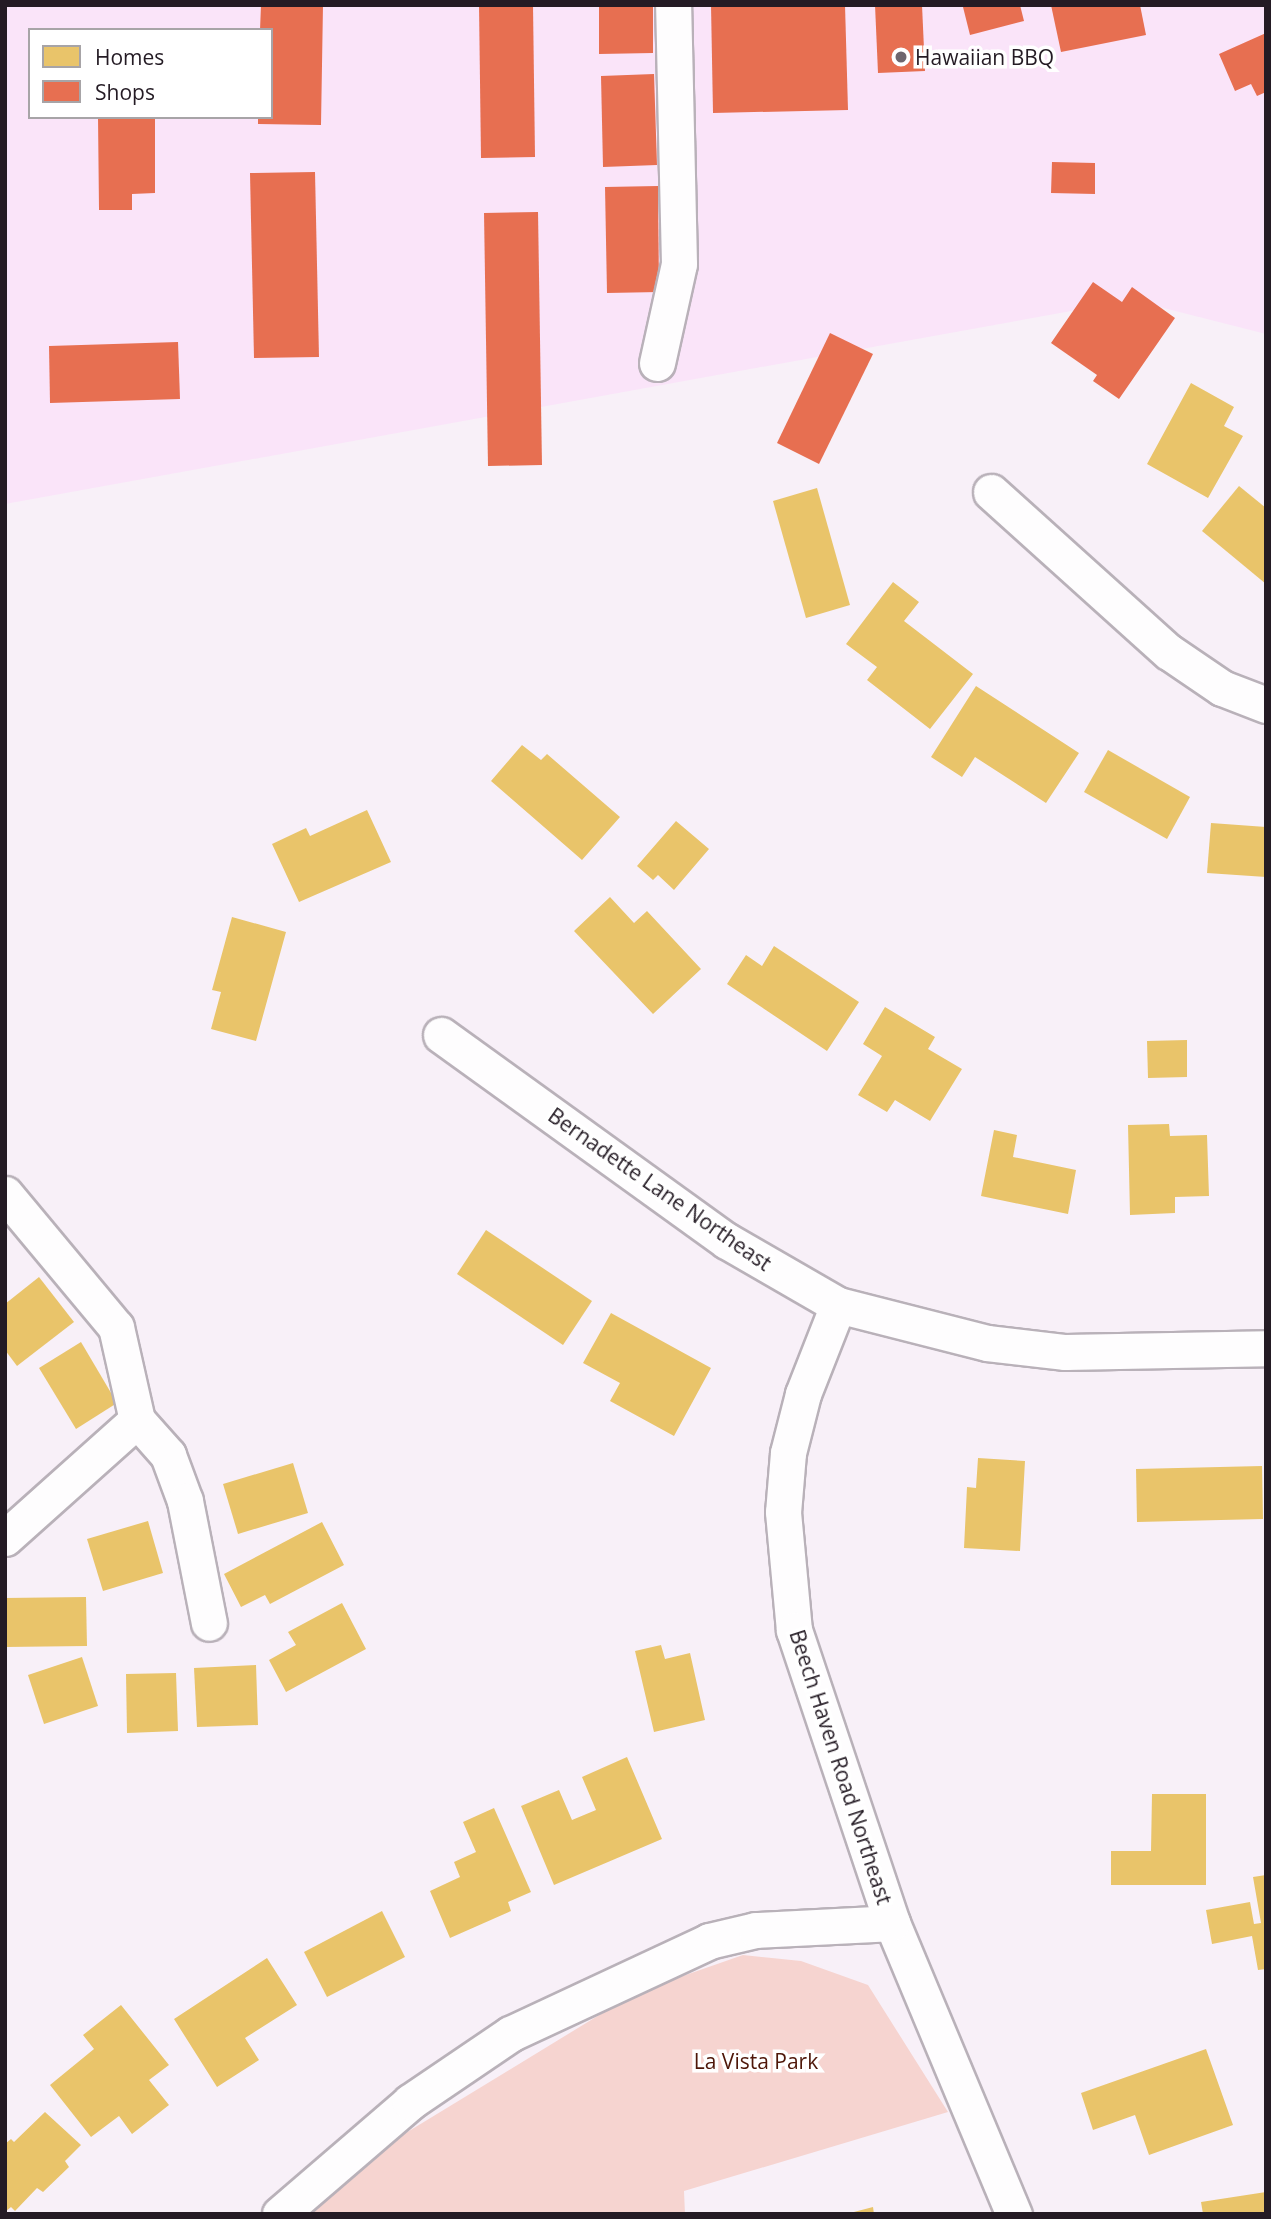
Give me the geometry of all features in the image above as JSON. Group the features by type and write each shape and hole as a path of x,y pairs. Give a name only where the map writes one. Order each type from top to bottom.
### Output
{"street":[{"path":"657,363 679,264 673,5"},
{"path":"991,492 1169,652 1222,688 1266,705"},
{"name":"Bernadette Lane Northeast","path":"441,1035 727,1241 838,1305 987,1343 1065,1352 1266,1348"},
{"path":"5,1194 116,1327 137,1420 168,1455 180,1489 209,1623"},
{"name":"Beech Haven Road Northeast","path":"838,1305 803,1394 789,1453 783,1512 785,1569 794,1630 814,1700 892,1923 1014,2214"},
{"path":"5,1538 137,1420"},
{"path":"280,2214 410,2102 510,2034 709,1941 755,1930 892,1923"}],"shaded area":[{"path":"5,5 1266,5 1266,334 1132,300 5,504"}],"green space":[{"name":"La Vista Park","path":"743,1955 801,1961 868,1985 948,2112 684,2191 685,2214 306,2214 368,2156 637,1992"}],"building: Homes":[{"path":"1191,383 1234,407 1224,426 1243,436 1208,498 1147,464"},
{"path":"1239,486 1266,508 1266,584 1202,531"},
{"path":"817,488 850,605 806,618 773,501"},
{"path":"893,582 919,602 904,621 973,674 930,729 867,680 877,667 846,644"},
{"path":"976,686 1079,753 1046,803 975,757 962,777 931,757"},
{"path":"522,745 541,760 547,754 620,817 582,860 491,781"},
{"path":"1108,750 1190,797 1167,839 1084,792"},
{"path":"367,810 391,862 299,902 272,844 306,828 310,836"},
{"path":"676,821 709,849 674,890 658,875 653,880 637,866"},
{"path":"1211,823 1266,827 1266,877 1207,873"},
{"path":"610,897 634,923 647,911 701,969 653,1014 574,931"},
{"path":"232,917 286,932 256,1041 211,1029 221,992 212,990"},
{"path":"774,946 859,1002 827,1051 727,984 746,955 762,966"},
{"path":"885,1007 935,1037 928,1049 962,1069 930,1121 895,1100 887,1112 858,1095 882,1056 863,1044"},
{"path":"1187,1040 1187,1077 1148,1078 1147,1041"},
{"path":"1169,1124 1170,1136 1207,1135 1209,1196 1175,1197 1175,1213 1130,1215 1128,1125"},
{"path":"994,1130 1017,1135 1013,1157 1076,1170 1068,1214 981,1196"},
{"path":"486,1230 592,1301 563,1345 457,1274"},
{"path":"39,1277 74,1322 17,1366 5,1350 5,1304"},
{"path":"611,1313 711,1368 674,1436 610,1401 620,1383 583,1363"},
{"path":"81,1342 117,1403 76,1429 39,1368"},
{"path":"978,1458 1025,1461 1020,1551 964,1548 967,1487 976,1488"},
{"path":"293,1463 308,1513 238,1534 223,1484"},
{"path":"1262,1466 1263,1519 1137,1522 1136,1469"},
{"path":"148,1521 163,1573 103,1591 87,1539"},
{"path":"322,1522 344,1565 270,1604 265,1595 241,1607 224,1574"},
{"path":"86,1597 87,1646 5,1647 5,1598"},
{"path":"342,1603 366,1649 286,1692 269,1660 296,1645 288,1632"},
{"path":"661,1645 665,1659 690,1653 705,1720 654,1732 635,1651"},
{"path":"82,1657 98,1706 44,1724 28,1675"},
{"path":"256,1665 258,1725 197,1727 194,1668"},
{"path":"176,1673 178,1731 127,1733 126,1674"},
{"path":"627,1757 662,1839 554,1885 521,1806 559,1790 572,1820 596,1810 582,1777"},
{"path":"1152,1794 1206,1794 1206,1885 1111,1885 1111,1851 1151,1851"},
{"path":"494,1808 531,1892 508,1902 511,1911 450,1938 430,1891 460,1877 454,1862 476,1852 463,1822"},
{"path":"1266,1875 1266,1969 1258,1970 1252,1936 1212,1944 1206,1910 1250,1902 1254,1924 1261,1923 1253,1877"},
{"path":"382,1911 405,1957 327,1997 304,1952"},
{"path":"267,1958 297,2005 245,2038 259,2060 217,2087 174,2019"},
{"path":"121,2005 169,2065 149,2080 169,2105 132,2134 119,2116 91,2137 50,2085 94,2049 83,2035"},
{"path":"1206,2049 1233,2125 1149,2155 1135,2115 1093,2130 1081,2093"},
{"path":"45,2112 81,2145 65,2161 69,2167 43,2192 37,2188 15,2211 11,2207 5,2212 5,2144 11,2139 14,2142"},
{"path":"1266,2192 1266,2214 1203,2214 1201,2202"},
{"path":"873,2207 874,2214 850,2214 850,2213"}],"building: Shops":[{"path":"261,5 323,5 321,125 258,124 258,119 273,119 273,28 260,28"},
{"path":"479,5 533,5 535,157 481,158"},
{"path":"599,5 653,5 653,53 599,54"},
{"path":"711,5 845,5 848,110 713,113"},
{"path":"875,5 922,5 925,71 878,73"},
{"path":"1020,5 1024,21 970,35 963,7"},
{"path":"1051,5 1140,5 1146,35 1061,52"},
{"path":"1266,33 1266,92 1257,96 1251,84 1235,91 1219,54"},
{"path":"654,74 657,165 603,167 601,76"},
{"path":"98,119 155,119 155,193 132,194 132,210 99,210"},
{"path":"1052,162 1095,163 1095,194 1051,193"},
{"path":"315,172 319,357 254,358 250,173"},
{"path":"658,186 659,292 607,293 605,187"},
{"path":"538,212 542,465 488,466 484,213"},
{"path":"1093,282 1122,302 1132,287 1175,318 1119,399 1093,381 1097,375 1051,343"},
{"path":"830,333 873,354 819,464 777,443"},
{"path":"178,342 180,399 50,403 49,346"}],"place":[{"name":"Hawaiian BBQ","path":"901,57"}]}
